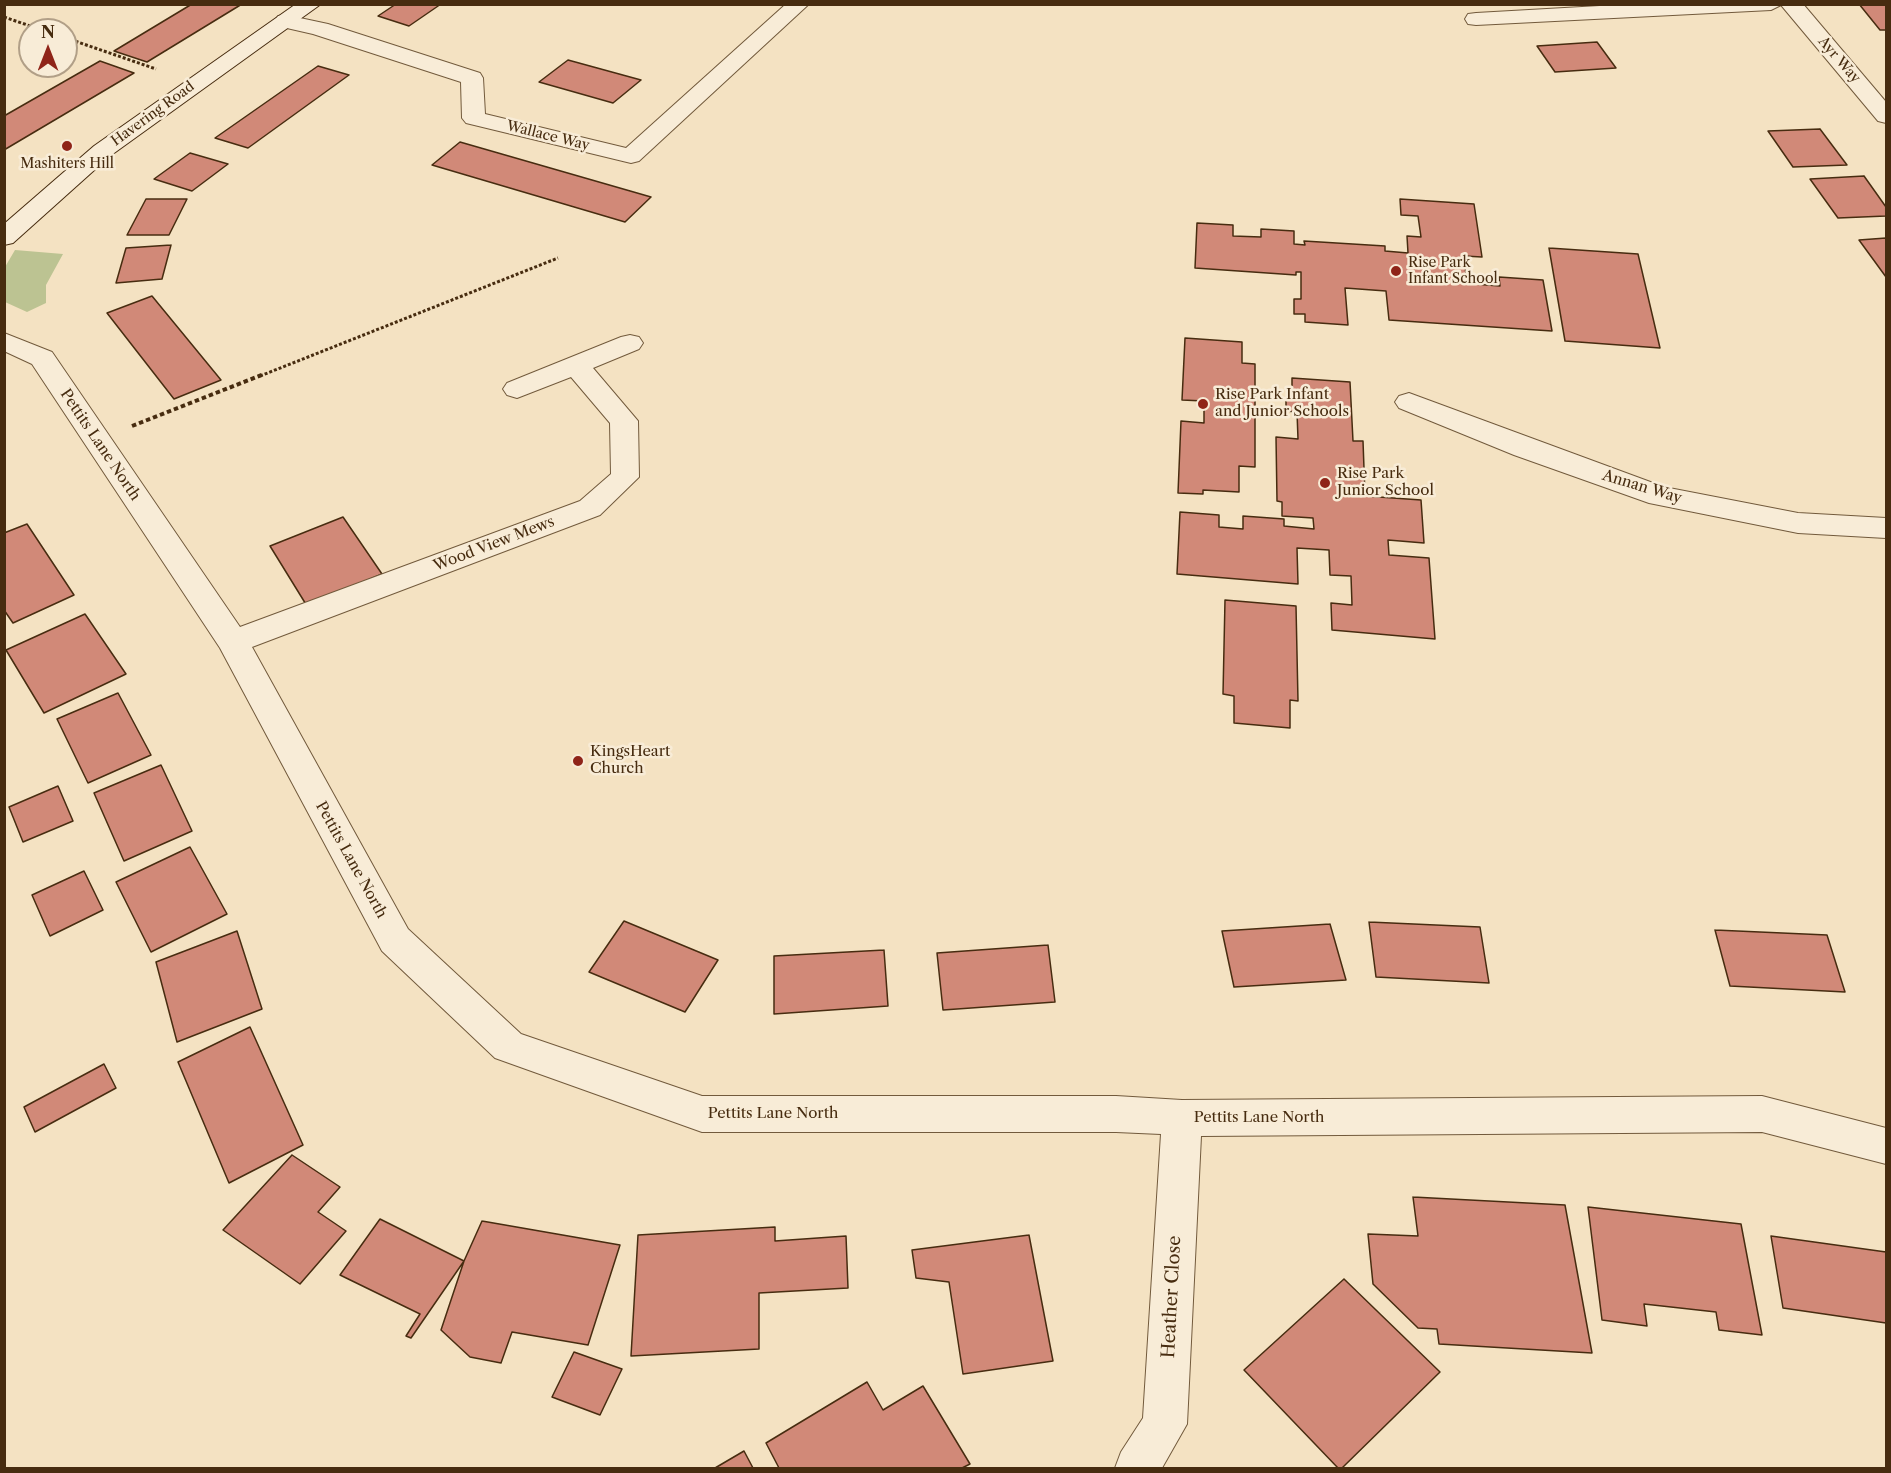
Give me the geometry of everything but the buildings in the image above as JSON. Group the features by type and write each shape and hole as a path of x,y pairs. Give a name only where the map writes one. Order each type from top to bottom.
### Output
{"street":[{"name":"Havering Road","path":"4,238 102,151 311,4"},
{"name":"Wallace Way","path":"286,21 320,28 472,78 474,118 631,156 799,4"},
{"path":"1476,20 1771,4"},
{"name":"Ayr Way","path":"1791,4 1887,116"},
{"name":"Pettits Lane North","path":"4,341 42,358 232,642 395,940 508,1046 702,1114 1116,1114 1182,1118 1762,1114 1887,1146"},
{"path":"518,389 630,343"},
{"name":"Wood View Mews","path":"232,642 590,508 625,477 624,421 576,365"},
{"name":"Annan Way","path":"1409,402 1524,448 1659,495 1798,523 1887,528"},
{"name":"Heather Close","path":"1137,1468 1165,1424 1182,1118"}],"path":[{"path":"78,42 196,83"},
{"path":"95,440 558,258"}],"green space":[{"path":"15,250 63,254 46,285 46,303 27,312 5,302 5,267"}],"place":[{"name":"Mashiters Hill","path":"67,146"},
{"name":"Rise Park Infant School","path":"1396,271"},
{"name":"Rise Park Infant and Junior Schools","path":"1203,404"},
{"name":"Rise Park Junior School","path":"1325,483"},
{"name":"KingsHeart Church","path":"578,761"}]}
